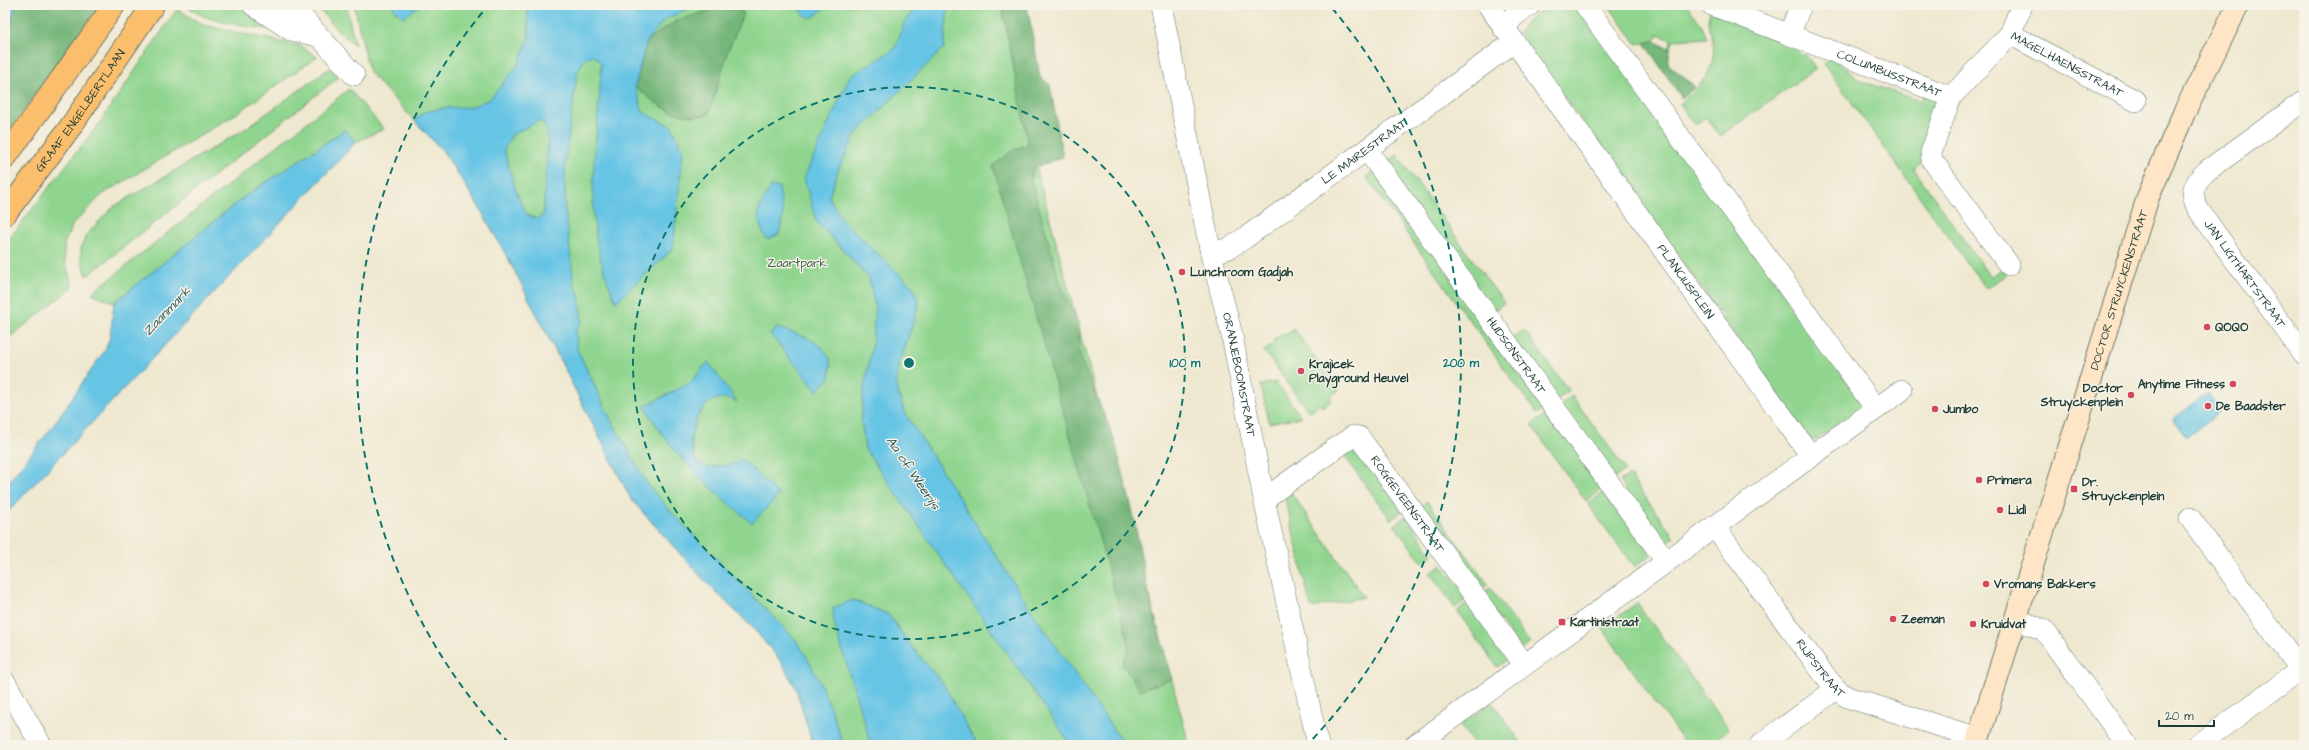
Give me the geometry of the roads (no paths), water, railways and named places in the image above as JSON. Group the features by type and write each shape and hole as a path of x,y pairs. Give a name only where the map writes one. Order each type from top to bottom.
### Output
{"main road":[{"path":"5,158 114,5"},
{"name":"GRAAF ENGELBERTLAAN","path":"5,214 69,129 153,5"}],"street":[{"path":"253,5 291,30 318,36"},
{"path":"285,5 301,16 354,75"},
{"name":"ORANJEBOOMSTRAAT","path":"1162,5 1211,254 1231,331 1264,499 1318,745"},
{"name":"PLANCIUSPLEIN","path":"1488,5 1811,456"},
{"path":"1509,36 1514,16 1530,5"},
{"path":"1585,5 1876,409"},
{"name":"COLUMBUSSTRAAT","path":"1712,5 1951,97 1931,152 1932,160 2009,265"},
{"path":"1789,35 1801,5"},
{"path":"2010,34 2022,5"},
{"name":"DOCTOR STRUYCKENSTRAAT","path":"1977,742 2148,197 2184,113 2238,5"},
{"name":"MAGELHAENSSTRAAT","path":"1951,97 2010,34 2136,101"},
{"name":"LE MAIRESTRAAT","path":"1211,254 1229,248 1245,238 1367,150 1509,36"},
{"name":"JAN LIGTHARTSTRAAT","path":"2304,101 2208,170 2195,183 2192,191 2193,198 2200,212 2304,354"},
{"name":"HUDSONSTRAAT","path":"1367,150 1666,562"},
{"path":"1415,745 1524,664 1902,390"},
{"name":"ROGGEVEENSTRAAT","path":"1264,499 1353,436 1359,437 1524,664"},
{"path":"2190,518 2302,668 2198,745"},
{"name":"RIJPSTRAAT","path":"1714,526 1836,689 1847,697 1977,742"},
{"path":"2015,619 2044,630 2127,745"},
{"path":"5,682 41,745"},
{"path":"1760,745 1836,689"}],"water":[{"path":"5,5 16,5 5,45"},
{"path":"393,5 420,5 404,17 395,11"},
{"path":"527,5 696,5 666,19 647,40 635,86 643,112 672,127 683,150 673,249 616,302 604,271 597,241 594,212 593,184 601,63 594,55 585,58 577,73 565,162 565,208 574,284 579,295 582,321 576,330 577,349 611,420 648,485 673,514 796,640 824,691 843,745 813,745 796,688 780,660 753,628 704,580 631,499 510,262 481,210 443,151 414,120 425,112 444,108 470,107 490,99 518,65 529,37","holes":["538,121 544,123 548,137 543,215 538,219 527,215 517,194 504,150 512,135"]},
{"path":"800,5 828,5 812,18 803,15"},
{"name":"Aa of Weerijs","path":"913,5 948,5 944,48 856,134 839,168 829,197 843,221 914,288 919,304 897,372 897,391 905,413 1027,604 1124,745 1071,745 865,449 861,419 864,386 872,347 875,308 869,278 816,221 804,178 850,76 895,49 904,23 915,7"},
{"name":"Zaanmark","path":"345,130 356,142 5,515 5,486 50,430 105,350 110,337 114,303 244,197"},
{"path":"771,187 779,187 783,216 779,234 767,240 758,218 758,213 762,201"},
{"path":"778,328 808,338 821,347 826,353 830,360 830,378 817,391 770,334"},
{"path":"708,362 737,402 727,399 719,399 711,402 705,407 695,422 692,431 691,445 695,459 706,467 732,465 742,459 779,495 752,523 692,470 666,439 645,406 690,383"},
{"path":"2208,393 2221,410 2186,437 2173,419"},
{"path":"853,600 888,614 912,647 944,685 970,733 979,745 871,745 834,623 833,608"}],"place":[{"name":"Lunchroom Gadjah","path":"1182,272"},
{"name":"QOQO","path":"2207,327"},
{"name":"Krajicek Playground Heuvel","path":"1301,371"},
{"name":"Anytime Fitness","path":"2233,384"},
{"name":"Doctor Struyckenplein","path":"2131,395"},
{"name":"De Baadster","path":"2208,406"},
{"name":"Jumbo","path":"1935,409"},
{"name":"Primera","path":"1979,480"},
{"name":"Dr. Struyckenplein","path":"2074,489"},
{"name":"Lidl","path":"2000,510"},
{"name":"Vromans Bakkers","path":"1986,584"},
{"name":"Zeeman","path":"1893,619"},
{"name":"Kartinistraat","path":"1562,622"},
{"name":"Kruidvat","path":"1973,624"}],"park label":[{"name":"Zaartpark","path":"797,263"}]}
